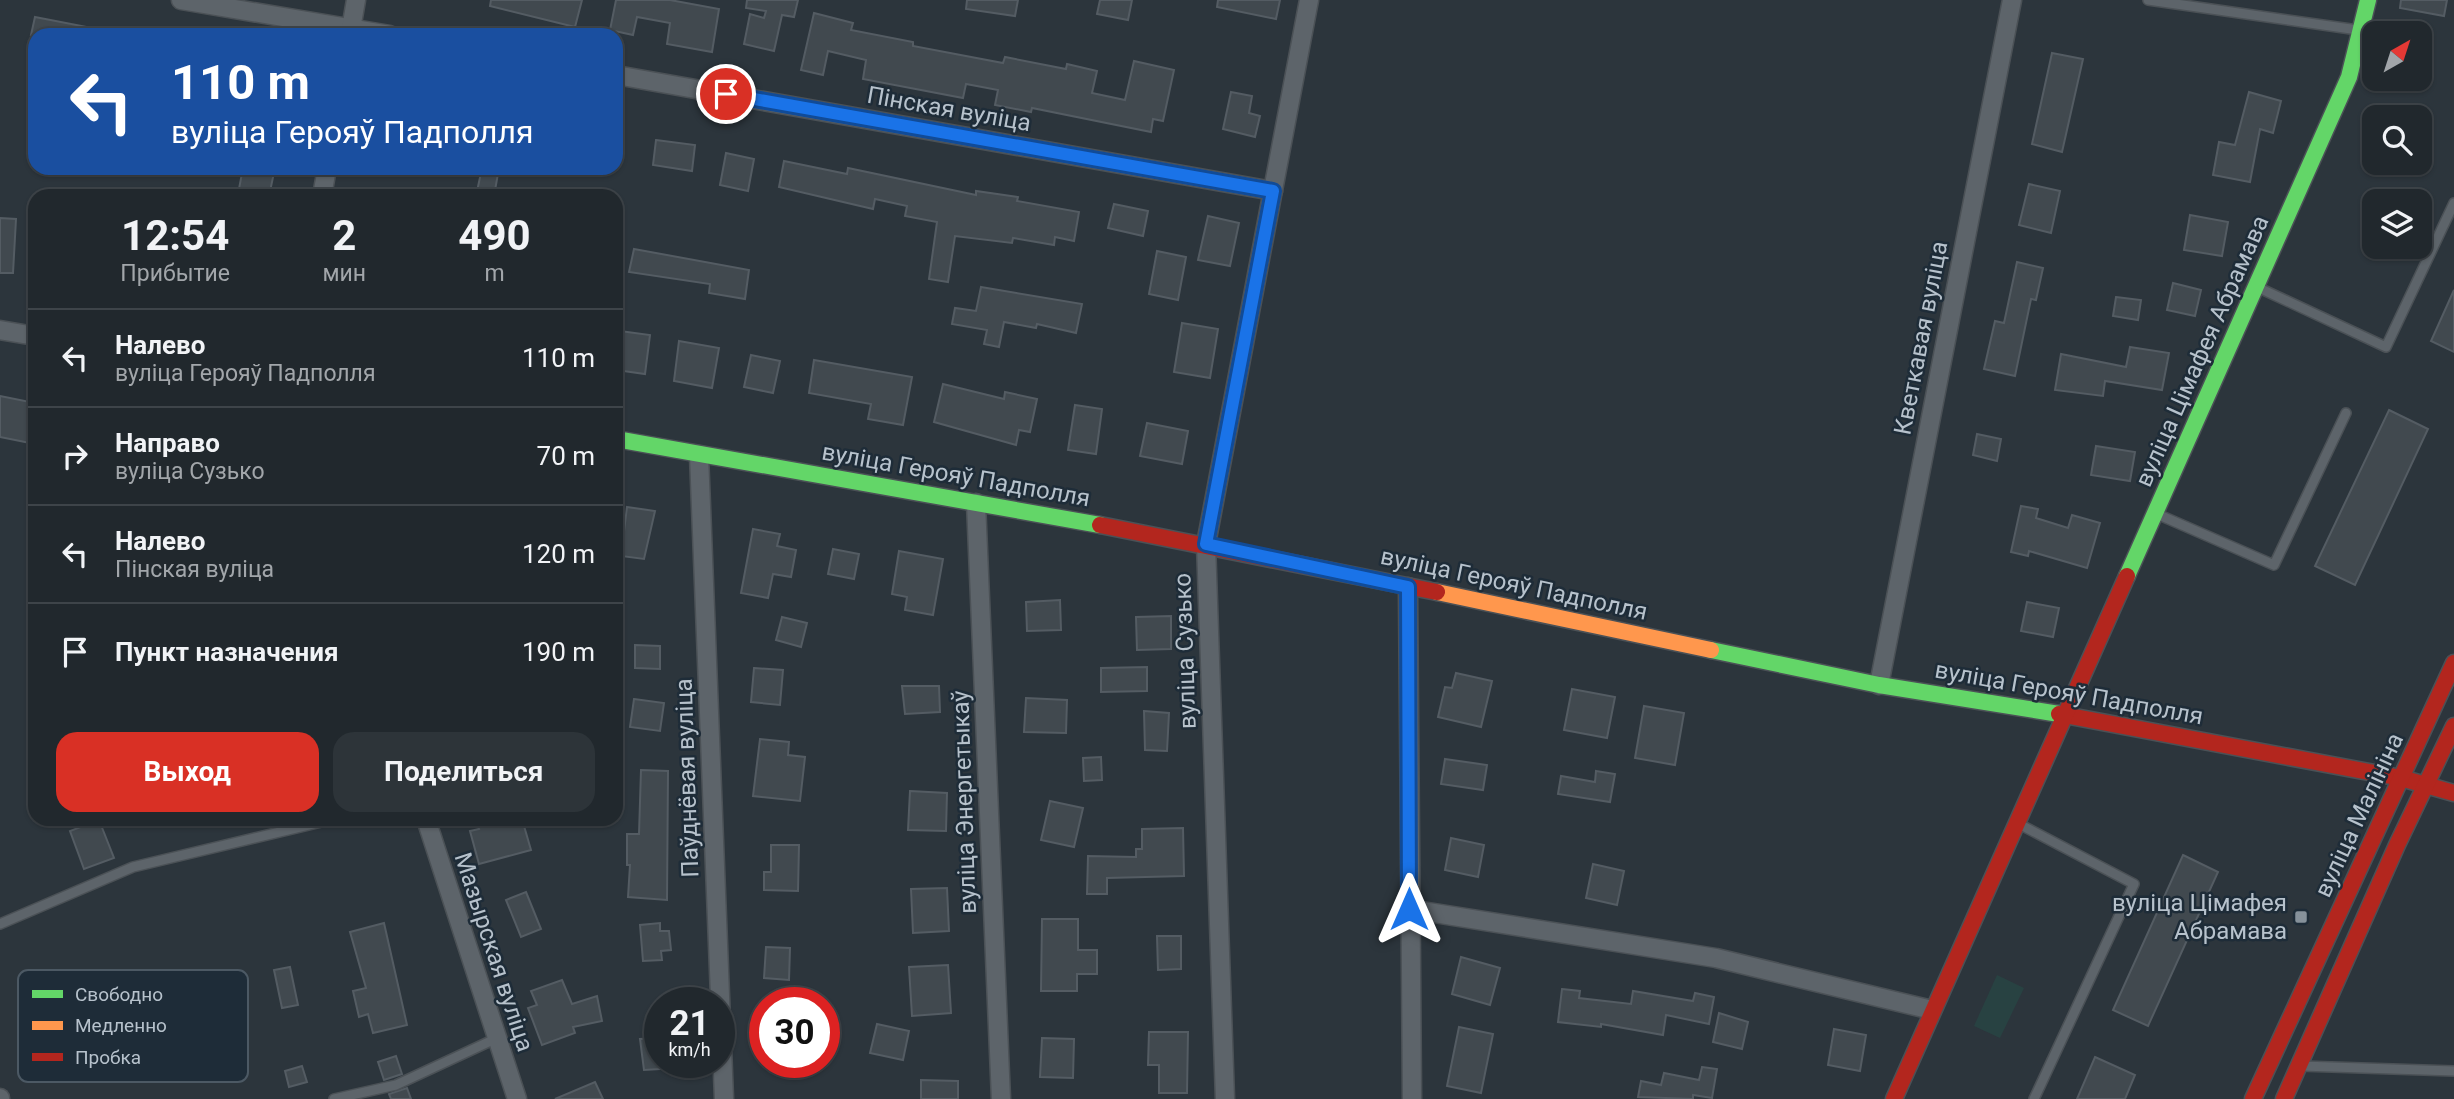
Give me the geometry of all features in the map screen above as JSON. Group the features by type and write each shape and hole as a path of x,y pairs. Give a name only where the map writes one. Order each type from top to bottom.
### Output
{"street":[{"path":"181,0 329,28"},
{"path":"351,28 356,0"},
{"name":"вуліца Сузько","path":"1224,1099 1206,544 1309,0"},
{"name":"Кветкавая вуліца","path":"1879,685 2012,0"},
{"name":"вуліца Цімафея Абрамава","path":"2364,21 2368,0"},
{"name":"вуліца Цімафея Абрамава","path":"1894,1099 2015,822 2349,77 2362,30"},
{"name":"Пінская вуліца","path":"623,76 1273,191"},
{"path":"0,330 28,334"},
{"name":"вуліца Герояў Падполля","path":"623,440 1206,544 1879,685 2064,715 2401,778 2454,793"},
{"name":"Паўднёвая вуліца","path":"699,455 724,1099"},
{"name":"вуліца Энергетыкаў","path":"976,503 1001,1099"},
{"path":"1408,587 1412,1099"},
{"name":"вуліца Малініна","path":"2253,1099 2454,663"},
{"name":"вуліца Малініна","path":"2284,1099 2454,726"},
{"name":"Мазырская вуліца","path":"428,826 495,1039 517,1099"},
{"path":"1409,909 1716,958 1932,1010"}],"lane":[{"path":"2148,0 2362,30"},
{"path":"2255,287 2386,347 2454,202"},
{"path":"2155,513 2274,565 2346,412"},
{"path":"2015,822 2134,884 2034,1099"},
{"path":"0,924 133,867 305,826"},
{"path":"334,1099 397,1084 495,1039"},
{"path":"2299,1066 2454,1071"}],"green space":[{"path":"1997,975 2024,988 2000,1038 1974,1026"}],"building":[{"path":"491,0 582,0 575,27 490,6"},
{"path":"616,0 670,0 719,9 712,52 667,44 670,23 637,17 633,35 623,33 623,28 610,28"},
{"path":"747,0 798,0 794,17 782,15 774,51 744,44 750,14 764,18 766,11 746,8"},
{"path":"967,0 1018,0 1015,16 966,9"},
{"path":"1100,0 1132,0 1128,20 1097,14"},
{"path":"1218,0 1280,0 1276,19 1217,7"},
{"path":"2401,0 2447,0 2444,16 2400,8"},
{"path":"814,13 853,23 851,30 913,42 913,46 1003,63 1005,57 1066,69 1067,64 1097,71 1092,93 1125,100 1134,61 1174,70 1163,121 1153,119 1151,132 1032,108 1031,112 995,105 998,90 966,84 963,98 863,79 866,60 828,51 823,75 801,70"},
{"path":"35,17 87,27 87,28 33,28"},
{"path":"2052,53 2083,59 2062,152 2032,144"},
{"path":"1231,92 1252,96 1249,113 1260,116 1255,137 1223,129"},
{"path":"2249,92 2281,101 2273,133 2260,129 2250,182 2213,175 2219,142 2235,145"},
{"path":"656,140 695,145 692,171 653,165"},
{"path":"726,153 754,159 748,191 720,185"},
{"path":"784,161 847,174 848,168 976,195 976,191 1018,197 1017,201 1079,212 1074,241 1055,237 1054,245 1013,238 1012,243 955,236 948,282 929,279 937,222 905,216 907,206 875,199 873,209 779,187"},
{"path":"242,175 274,175 270,189 239,189"},
{"path":"480,175 498,175 495,189 478,189"},
{"path":"2029,184 2060,191 2051,233 2019,225"},
{"path":"1114,204 1148,211 1143,236 1108,228"},
{"path":"2190,215 2228,222 2222,256 2184,250"},
{"path":"1208,216 1239,223 1230,266 1198,260"},
{"path":"0,218 16,219 13,273 0,273"},
{"path":"634,249 749,270 745,299 709,293 710,284 629,272"},
{"path":"1157,251 1186,257 1178,300 1149,294"},
{"path":"2017,262 2043,268 2036,300 2031,299 2015,376 1984,369 1995,321 2004,323"},
{"path":"2173,283 2201,290 2195,316 2167,310"},
{"path":"981,287 1082,304 1076,333 1037,324 1036,328 1004,322 999,347 984,344 987,330 952,324 955,308 976,311"},
{"path":"2454,290 2454,352 2431,341"},
{"path":"2116,297 2141,300 2138,320 2113,316"},
{"path":"1182,323 1218,329 1210,378 1174,372"},
{"path":"623,331 650,335 645,374 623,371"},
{"path":"679,341 719,348 712,388 674,381"},
{"path":"2130,347 2169,353 2162,390 2105,381 2103,396 2055,390 2061,354 2126,367"},
{"path":"751,355 780,361 773,393 744,387"},
{"path":"814,360 912,377 903,425 868,419 871,404 809,393"},
{"path":"943,384 1004,399 1005,392 1037,399 1030,432 1019,430 1016,445 934,422"},
{"path":"0,396 28,402 28,443 0,437"},
{"path":"1075,405 1102,409 1096,454 1068,450"},
{"path":"2389,410 2428,429 2355,585 2315,566"},
{"path":"1147,423 1188,431 1182,464 1140,456"},
{"path":"1977,434 2001,439 1997,461 1973,455"},
{"path":"2096,446 2135,452 2130,481 2091,475"},
{"path":"2021,506 2038,509 2036,518 2068,528 2072,515 2100,523 2087,568 2029,551 2028,556 2011,552"},
{"path":"627,507 655,511 644,559 623,556"},
{"path":"753,529 780,534 777,546 796,550 791,577 773,574 768,598 741,593"},
{"path":"833,549 859,554 854,579 828,574"},
{"path":"899,551 943,559 933,615 905,610 907,597 892,594"},
{"path":"1060,600 1061,630 1027,631 1026,602"},
{"path":"2027,602 2059,608 2053,637 2021,631"},
{"path":"1171,616 1171,649 1137,650 1136,617"},
{"path":"782,617 807,623 801,647 776,640"},
{"path":"635,645 660,646 660,669 635,668"},
{"path":"1147,667 1147,691 1101,692 1101,668"},
{"path":"754,668 783,670 780,705 751,702"},
{"path":"1456,673 1492,681 1481,727 1438,717 1445,687 1452,688"},
{"path":"902,686 939,686 940,712 905,714"},
{"path":"1572,689 1615,697 1607,738 1564,730"},
{"path":"1026,698 1067,700 1066,733 1024,732"},
{"path":"634,699 664,703 660,731 630,727"},
{"path":"1644,706 1684,713 1675,765 1635,758"},
{"path":"1144,711 1169,713 1167,751 1145,750"},
{"path":"760,739 789,742 788,755 805,757 800,801 753,796"},
{"path":"1101,757 1102,780 1084,781 1083,758"},
{"path":"1445,759 1487,765 1483,790 1441,784"},
{"path":"641,770 668,771 667,900 628,897 630,865 627,865 627,834 639,834"},
{"path":"1596,771 1615,774 1610,802 1558,794 1561,776 1595,782"},
{"path":"910,791 947,793 946,831 908,830"},
{"path":"1050,801 1083,808 1074,847 1041,840"},
{"path":"83,826 101,826 114,858 84,869 70,831"},
{"path":"478,826 524,826 531,850 479,864 470,831 479,829"},
{"path":"1183,828 1184,876 1107,878 1107,894 1087,894 1088,856 1136,857 1136,849 1142,849 1142,829"},
{"path":"1451,838 1484,845 1478,877 1445,870"},
{"path":"771,845 799,845 798,891 764,890 764,872 771,872"},
{"path":"2183,855 2218,872 2148,1026 2113,1010"},
{"path":"1593,864 1624,871 1617,905 1586,898"},
{"path":"947,888 949,931 913,933 911,889"},
{"path":"526,892 541,929 521,937 506,900"},
{"path":"1042,919 1078,919 1078,950 1097,950 1097,974 1077,974 1077,991 1041,991"},
{"path":"384,923 407,1025 373,1033 368,1014 359,1017 353,991 366,988 350,932"},
{"path":"660,923 660,931 669,931 671,950 661,951 662,960 643,961 640,925"},
{"path":"1157,936 1181,936 1181,969 1158,970"},
{"path":"766,947 790,948 789,980 764,978"},
{"path":"1461,957 1500,968 1490,1005 1452,994"},
{"path":"948,965 951,1013 912,1016 909,967"},
{"path":"290,967 298,1005 282,1008 274,970"},
{"path":"562,980 572,1004 597,996 602,1021 573,1027 575,1033 542,1045 528,1008 537,1005 531,991"},
{"path":"1562,989 1580,991 1579,998 1631,1004 1633,991 1693,1001 1695,993 1714,997 1709,1024 1666,1015 1663,1035 1601,1024 1601,1027 1558,1022"},
{"path":"1719,1013 1748,1022 1742,1049 1713,1042"},
{"path":"877,1024 909,1031 903,1060 870,1053"},
{"path":"1459,1027 1493,1034 1481,1093 1447,1086"},
{"path":"1834,1029 1866,1035 1860,1071 1828,1065"},
{"path":"1149,1032 1188,1032 1187,1093 1159,1093 1159,1065 1148,1065"},
{"path":"1042,1038 1074,1039 1073,1078 1040,1077"},
{"path":"640,1039 644,1039 644,1070"},
{"path":"396,1056 402,1074 384,1080 378,1062"},
{"path":"2095,1057 2135,1075 2125,1099 2077,1099"},
{"path":"302,1066 307,1082 289,1087 285,1071"},
{"path":"1702,1067 1717,1069 1712,1098 1693,1095 1693,1099 1638,1097 1641,1081 1661,1085 1664,1073 1699,1080"},
{"path":"921,1080 958,1081 958,1099 921,1099"},
{"path":"595,1082 603,1099 555,1099"},
{"path":"407,1088 411,1099 391,1099 389,1094"}],"traffic: fast":[{"path":"2127,576 2349,77 2368,0"},
{"path":"623,440 1100,525"},
{"path":"1711,650 1879,685 2059,714"}],"traffic: slow":[{"path":"1437,592 1711,650"}],"traffic: jam":[{"path":"1100,525 1437,592"},
{"path":"1894,1099 2127,576"},
{"path":"2253,1099 2454,663"},
{"path":"2059,714 2401,778 2454,793"},
{"path":"2284,1099 2397,845 2454,726"}],"place":[{"name":"вуліца Цімафея Абрамава","path":"2301,917"}],"route":[{"path":"726,94 1273,191 1206,544 1408,587 1409,909"}]}
